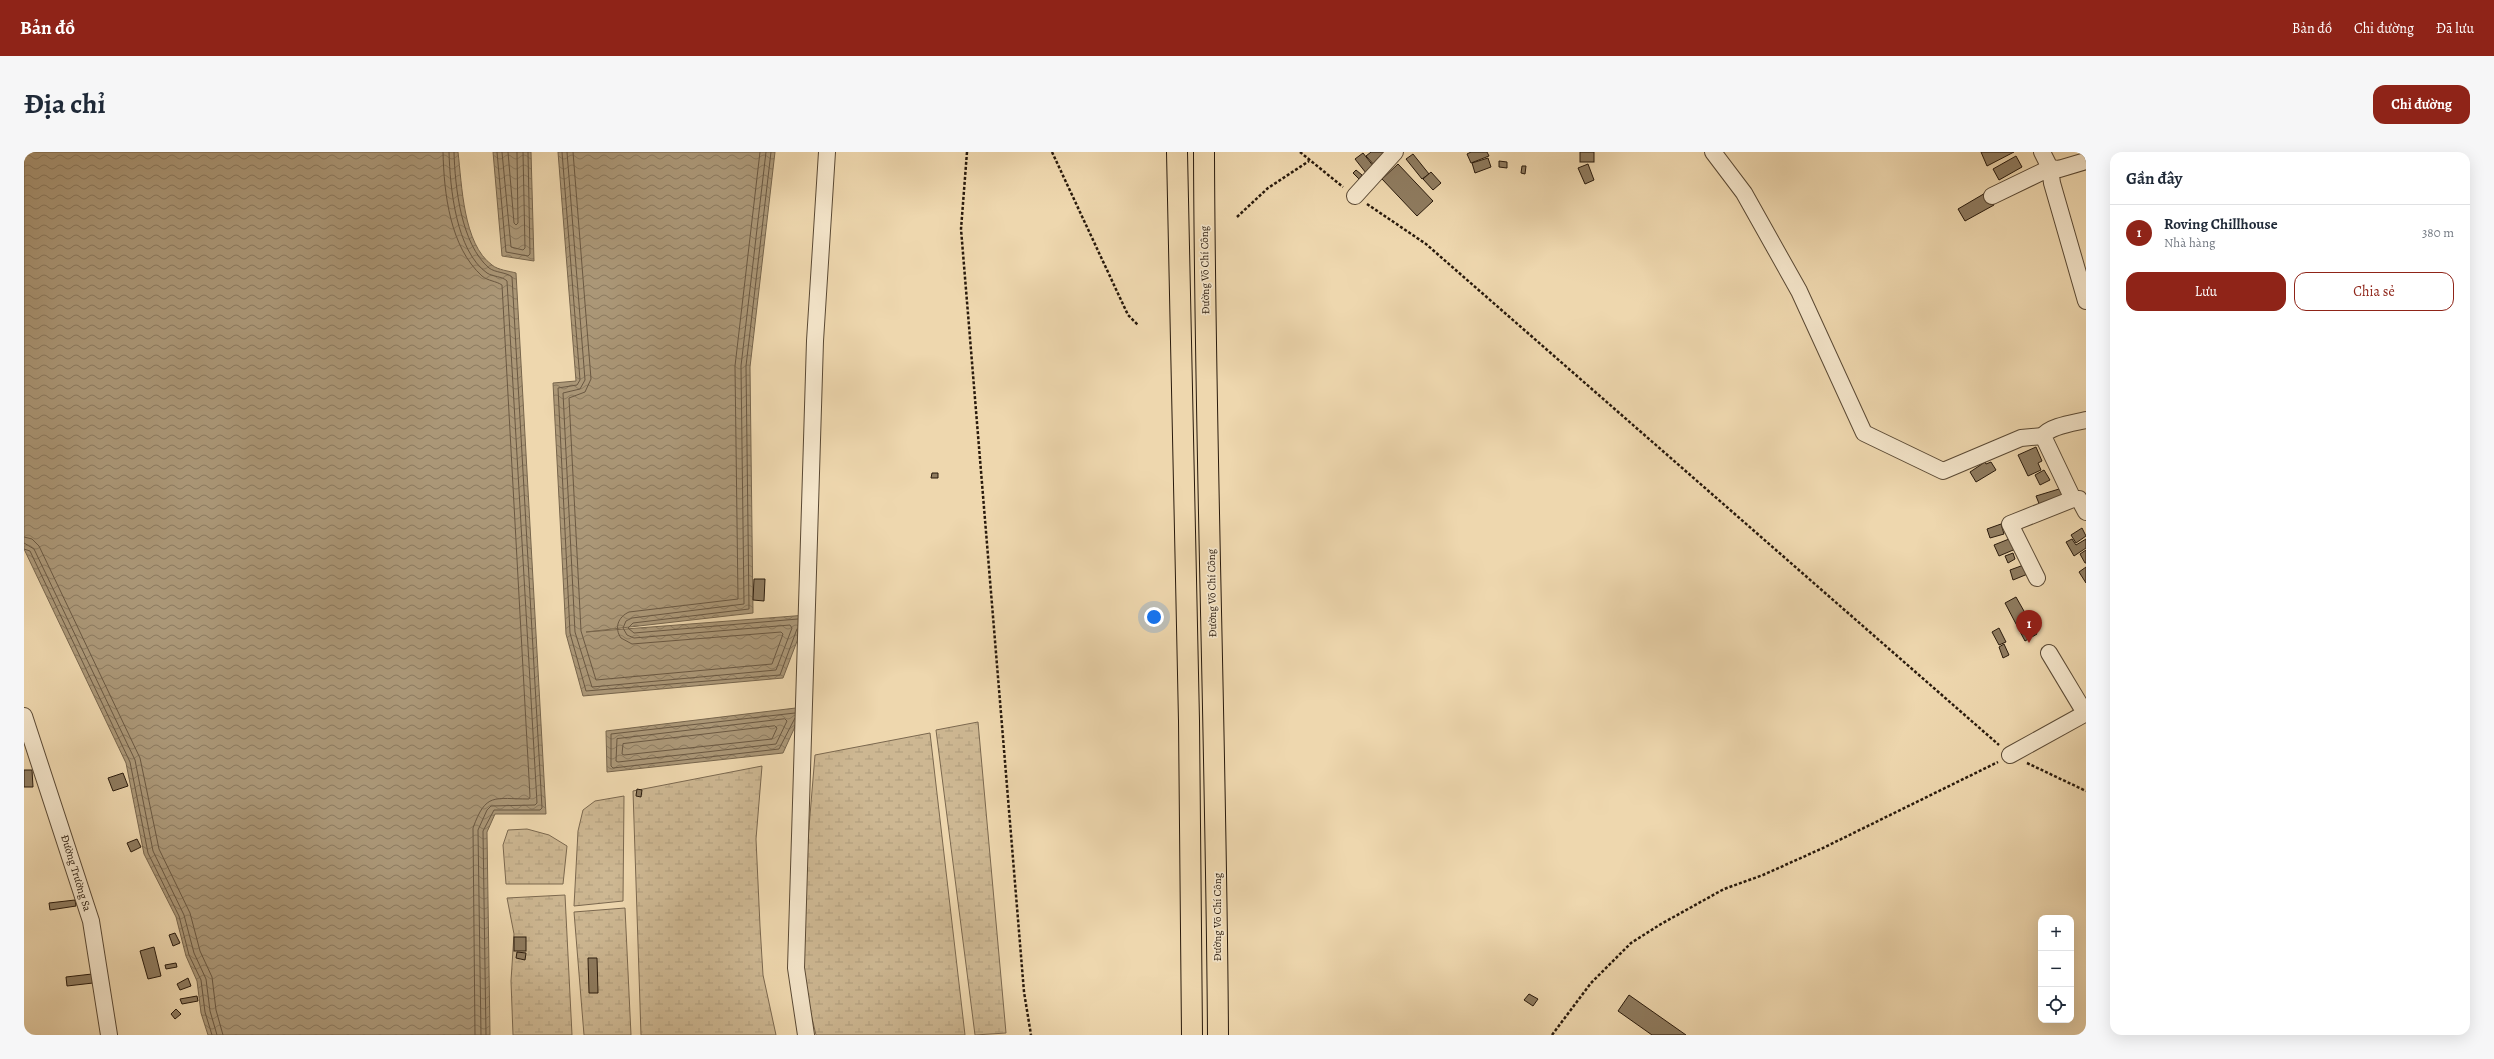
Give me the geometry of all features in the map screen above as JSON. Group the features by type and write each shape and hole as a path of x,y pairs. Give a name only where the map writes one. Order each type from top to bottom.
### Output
{"main road":[{"path":"1177,152 1189,713 1192,1035"},
{"name":"Đường Võ Chí Công","path":"1204,152 1204,275 1217,805 1218,1035"}],"street":[{"path":"806,1035 796,968 815,341 827,152"},
{"path":"1355,196 1395,152"},
{"path":"1713,152 1744,193 1799,291 1864,433 1942,470 2021,438 2043,436 2046,432 2056,428 2086,420"},
{"path":"2042,152 2050,168 2052,183 2086,301"},
{"path":"1992,196 2050,168 2059,170 2086,161"},
{"path":"2043,436 2052,458 2073,499"},
{"path":"2037,578 2010,524 2079,498 2086,512"},
{"path":"2010,755 2086,713 2049,653"},
{"name":"Đường Trường Sa","path":"24,716 91,921 109,1035"}],"path":[{"path":"967,152 961,229 1024,992 1031,1035"},
{"path":"1052,152 1128,315 1138,325"},
{"path":"1300,152 1355,196 1426,244 2010,755 2086,791"},
{"path":"1237,217 1268,188 1310,161"},
{"path":"1552,1035 1591,983 1632,944 1661,924 1724,889 1763,875 1823,848 2010,755"}],"green space":[{"path":"978,722 1006,1033 975,1035 936,730"},
{"path":"930,733 965,1035 816,1035 798,960 815,755"},
{"path":"762,766 756,839 760,926 763,975 776,1035 641,1035 633,791"},
{"path":"624,796 623,901 574,906 578,831 583,810 595,801"},
{"path":"527,829 549,835 567,846 563,884 506,884 503,845 508,830"},
{"path":"565,895 572,1035 513,1035 511,981 514,934 507,898"},
{"path":"625,908 631,1035 584,1035 574,912"}],"water":[{"path":"24,152 458,152 463,197 470,229 475,243 482,255 494,267 516,273 546,814 495,814 487,832 490,1035 208,1035 201,1013 197,981 186,956 176,917 144,854 126,763 24,549"},
{"path":"493,152 531,152 534,261 502,256"},
{"path":"558,152 775,152 750,367 753,613 586,632 807,615 783,678 583,696 566,634 553,383 576,381"},
{"path":"804,707 783,753 607,772 606,731"}],"building":[{"path":"1371,152 1392,152 1375,166 1366,156"},
{"path":"1471,152 1487,152 1489,156 1471,163 1467,154"},
{"path":"1580,152 1594,152 1594,162 1580,162"},
{"path":"1981,152 2014,152 1987,166"},
{"path":"1363,153 1374,167 1366,173 1355,159"},
{"path":"1413,154 1429,174 1422,179 1406,159"},
{"path":"2016,156 2022,167 1999,180 1993,169"},
{"path":"1488,158 1491,167 1475,173 1472,163"},
{"path":"1499,161 1507,162 1507,168 1499,167"},
{"path":"1398,164 1433,201 1417,216 1382,179"},
{"path":"1588,164 1594,180 1585,184 1578,168"},
{"path":"1522,166 1526,166 1525,174 1521,173"},
{"path":"1356,170 1362,175 1359,179 1353,173"},
{"path":"1431,172 1441,183 1433,190 1423,179"},
{"path":"1987,192 1994,205 1965,221 1958,209"},
{"path":"2036,447 2042,461 2038,463 2041,470 2028,476 2018,455"},
{"path":"1985,462 1986,464 1991,462 1996,470 1976,482 1970,472"},
{"path":"2044,470 2050,480 2040,485 2035,475"},
{"path":"932,473 938,473 938,478 931,478"},
{"path":"2069,486 2072,496 2040,506 2036,496"},
{"path":"2001,524 2004,534 1990,538 1987,529"},
{"path":"2082,528 2086,536 2076,543 2071,535"},
{"path":"2014,537 2018,548 1999,556 1994,545"},
{"path":"2072,539 2076,545 2086,539 2086,548 2074,556 2066,542"},
{"path":"2086,550 2086,563 2085,563 2080,554"},
{"path":"2013,553 2015,559 2008,563 2005,556"},
{"path":"2032,562 2035,571 2013,580 2010,570"},
{"path":"2086,567 2086,583 2079,572"},
{"path":"754,579 765,579 764,601 753,600"},
{"path":"2016,597 2037,634 2025,641 2005,603"},
{"path":"1999,628 2006,642 1999,645 1992,632"},
{"path":"2004,644 2009,655 2003,658 1999,647"},
{"path":"24,770 32,770 33,787 24,787"},
{"path":"123,773 128,786 113,791 108,778"},
{"path":"637,789 642,790 641,797 636,796"},
{"path":"137,839 141,847 131,852 127,843"},
{"path":"75,900 76,906 50,910 49,903"},
{"path":"175,933 180,943 173,946 169,935"},
{"path":"514,937 526,937 526,951 514,951"},
{"path":"154,947 161,976 148,979 140,951"},
{"path":"517,952 526,953 525,960 516,958"},
{"path":"588,958 597,958 598,993 589,993"},
{"path":"176,963 177,967 166,969 165,965"},
{"path":"92,974 93,983 67,986 66,977"},
{"path":"188,978 191,986 180,990 177,984"},
{"path":"1529,994 1538,999 1533,1006 1524,1000"},
{"path":"1629,995 1686,1035 1652,1035 1618,1011"},
{"path":"197,996 198,1001 182,1004 180,999"},
{"path":"176,1009 181,1014 175,1019 171,1014"}],"place":[{"name":"Roving Chillhouse","path":"2029,643"}]}
